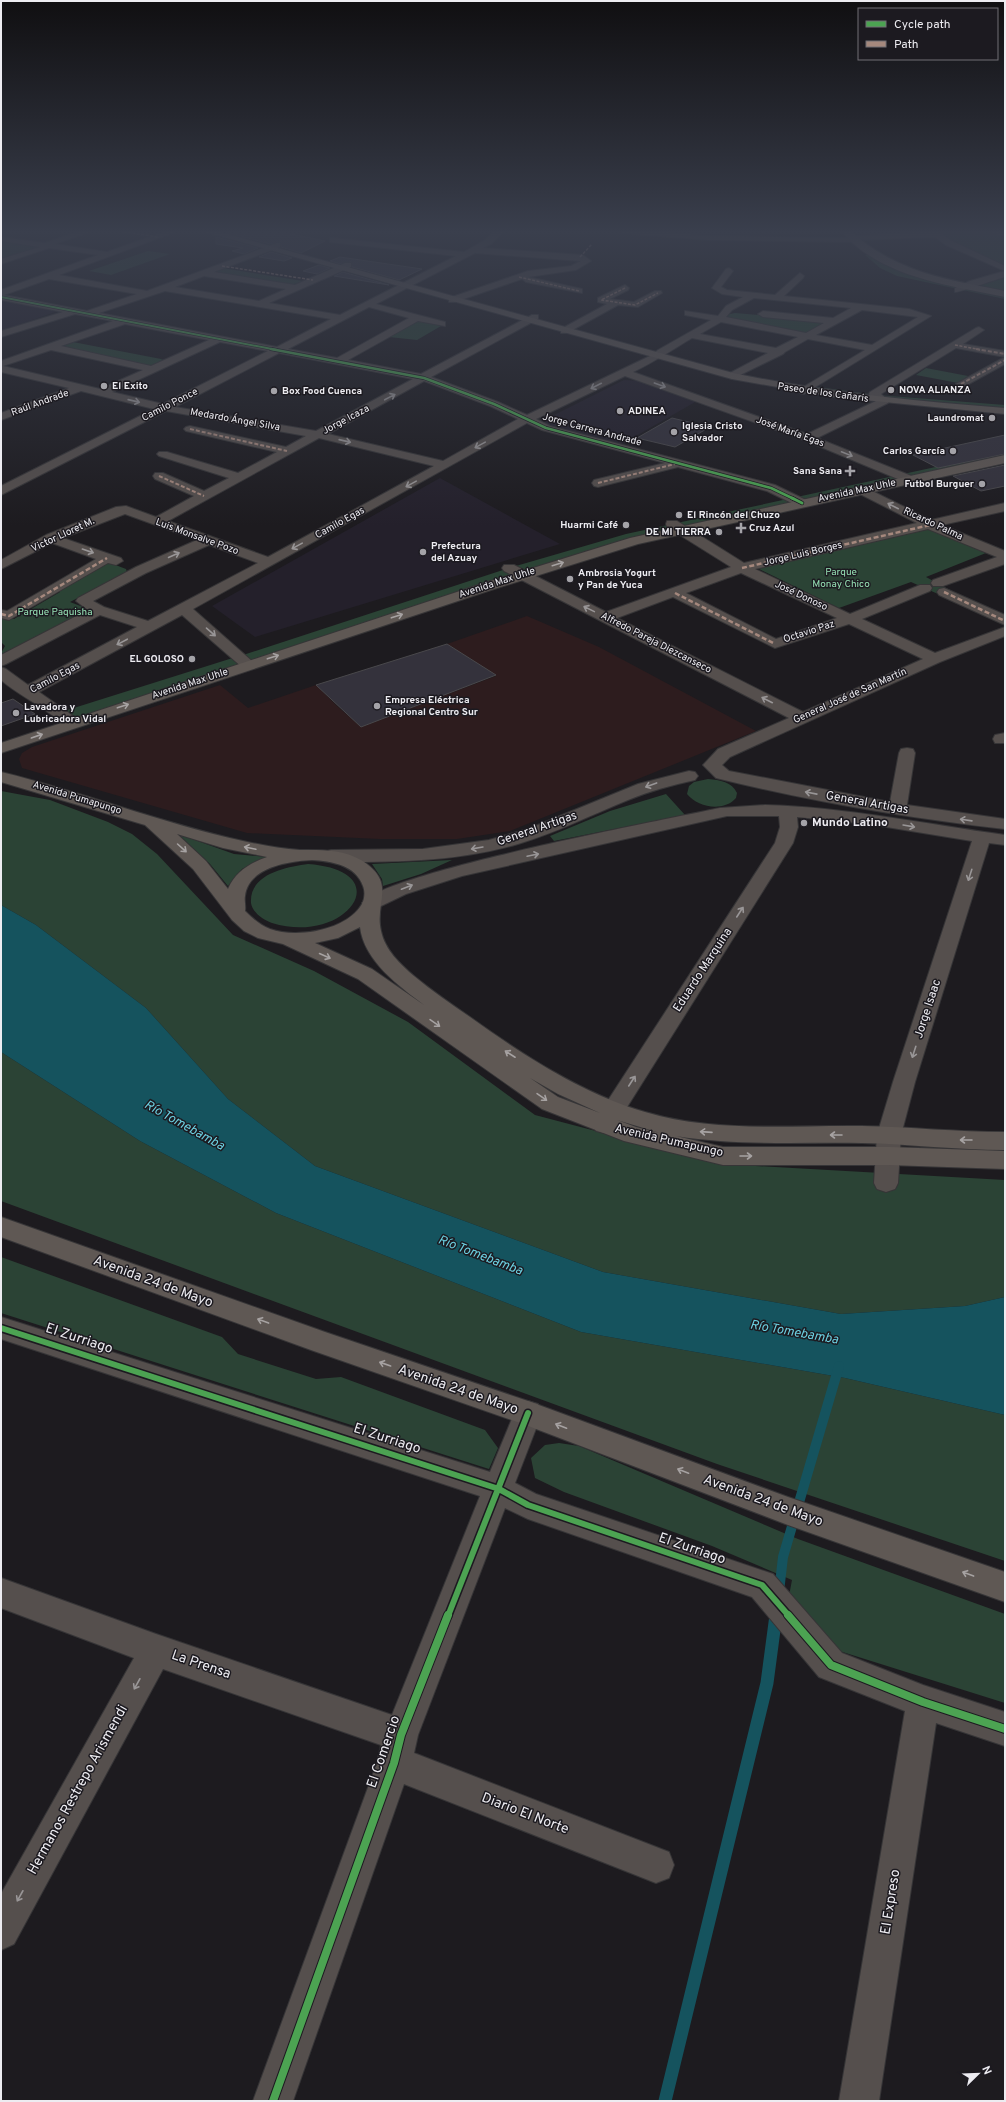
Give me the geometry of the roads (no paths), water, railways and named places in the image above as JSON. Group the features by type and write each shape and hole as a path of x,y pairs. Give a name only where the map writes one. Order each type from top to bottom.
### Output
{"main road":[{"name":"Paseo de los Cañaris","path":"568,329 736,374 808,389 884,401 1005,411"},
{"name":"Paseo de los Cañaris","path":"808,389 1005,405"},
{"name":"Avenida Max Uhle","path":"1,733 70,714 244,661 515,572 635,541 677,527 905,477 1005,452"},
{"name":"Avenida Max Uhle","path":"798,500 862,490 905,477 1005,459"},
{"name":"Avenida Max Uhle","path":"98,701 244,661"},
{"name":"Avenida Max Uhle","path":"1,748 70,714"},
{"name":"Avenida Pumapungo","path":"1,777 86,800 152,822 258,850 324,855"},
{"path":"1,781 19,781"},
{"name":"Avenida Pumapungo","path":"152,822 205,870 236,911"},
{"path":"295,855 324,855 349,862 365,872 371,879 374,893 371,905 356,921 337,931 312,937 289,940 266,934 252,928 242,920 236,911 233,900 236,888 245,877 258,867 275,860 295,855"},
{"name":"Avenida Pumapungo","path":"371,905 371,932 376,946 389,964 416,989 475,1032 609,1117 632,1135 723,1156 889,1146 949,1140 1005,1141"},
{"name":"Avenida Pumapungo","path":"289,940 365,974 550,1103 609,1117"},
{"name":"Avenida Pumapungo","path":"889,1146 1005,1160"},
{"name":"Avenida 24 de Mayo","path":"1,1227 321,1342 528,1413 732,1490 1005,1587"}],"street":[{"path":"1,334 17,329"},
{"path":"1,364 102,329"},
{"name":"Jorge Carrera Andrade","path":"174,329 424,378 494,404 525,420 546,428 771,488 798,500"},
{"name":"Camilo Ponce","path":"1,491 318,329"},
{"path":"340,361 397,329"},
{"name":"Jorge Icaza","path":"156,522 514,329"},
{"name":"Camilo Egas","path":"26,693 184,609 525,420 659,354 701,329"},
{"path":"772,329 872,348"},
{"path":"736,374 780,352 820,329"},
{"path":"808,389 904,329"},
{"path":"808,438 884,401 874,394 979,330"},
{"path":"690,335 780,352"},
{"path":"101,393 172,359 221,338"},
{"path":"73,340 88,342"},
{"path":"955,344 1005,354"},
{"path":"51,347 151,369"},
{"path":"157,356 172,359"},
{"path":"962,384 1005,360"},
{"name":"Medardo Ángel Silva","path":"1,370 165,408 319,435 445,465"},
{"name":"José María Egas","path":"623,372 808,438 905,477"},
{"name":"Raúl Andrade","path":"3,415 80,388"},
{"path":"190,429 287,451"},
{"path":"164,454 239,477"},
{"path":"598,483 679,463"},
{"path":"159,476 204,496"},
{"name":"Ricardo Palma","path":"862,490 930,525 1005,556"},
{"name":"Jorge Luis Borges","path":"605,617 742,568 930,525 1005,506"},
{"name":"Luis Monsalve Pozo","path":"126,510 269,562"},
{"name":"Victor Lloret M.","path":"1,565 51,538 113,512 126,510"},
{"name":"José Donoso","path":"677,527 742,568 935,658"},
{"path":"51,538 141,570"},
{"path":"150,627 100,610 84,603 83,601 141,570 208,540"},
{"path":"1,614 9,616 107,558"},
{"name":"Octavio Paz","path":"675,593 775,644 935,588 1005,559"},
{"name":"Alfredo Pareja Diezcanseco","path":"515,572 802,718"},
{"path":"935,588 1005,621"},
{"path":"184,609 244,661"},
{"path":"1,661 100,610"},
{"name":"General José de San Martín","path":"726,775 712,765 724,753 935,658 1005,630"},
{"path":"1,672 26,693 70,714"},
{"path":"898,808 907,753"},
{"name":"General Artigas","path":"324,855 427,853 487,846 512,840 565,821 656,783 705,773 726,775 956,818 1005,824"},
{"name":"General Artigas","path":"371,905 400,890 457,871 725,813 745,805 750,795 744,785 726,775"},
{"name":"General Artigas","path":"689,776 678,784 680,799 700,811 725,813 787,810 841,815 982,838 1005,840"},
{"name":"Eduardo Marquina","path":"609,1117 784,843 789,827 787,810"},
{"name":"Jorge Isaac","path":"886,1183 889,1146 982,838"},
{"name":"El Zurriago","path":"1,1328 499,1489 528,1505 762,1585 831,1665 923,1702"},
{"name":"El Comercio","path":"273,2101 398,1749 528,1413"},
{"name":"La Prensa","path":"1,1593 156,1650 398,1749"},
{"name":"Hermanos Restrepo Arismendi","path":"1,1931 156,1650"},
{"path":"923,1702 1005,1729"},
{"name":"El Expreso","path":"859,2101 923,1702"},
{"name":"Diario El Norte","path":"398,1749 656,1865"}],"water":[{"name":"Río Tomebamba","path":"1,905 36,925 146,1008 228,1099 315,1166 603,1272 841,1314 965,1306 1005,1297 1005,1415 845,1378 581,1332 276,1213 140,1141 1,1052"}],"waterway":[{"path":"779,1592 783,1557 839,1366"},
{"path":"665,2101 767,1683 776,1615"}],"place":[{"name":"El Exito","path":"104,386"},
{"name":"NOVA ALIANZA","path":"891,390"},
{"name":"Box Food Cuenca","path":"274,391"},
{"name":"ADINEA","path":"620,411"},
{"name":"Laundromat","path":"992,418"},
{"name":"Iglesia Cristo Salvador","path":"674,432"},
{"name":"Carlos García","path":"953,451"},
{"name":"Sana Sana","path":"850,471"},
{"name":"Futbol Burguer","path":"982,484"},
{"name":"El Rincón del Chuzo","path":"679,515"},
{"name":"Huarmi Café","path":"626,525"},
{"name":"Cruz Azul","path":"741,528"},
{"name":"DE MI TIERRA","path":"719,532"},
{"name":"Prefectura del Azuay","path":"423,552"},
{"name":"Ambrosia Yogurt y Pan de Yuca","path":"570,579"},
{"name":"EL GOLOSO","path":"192,659"},
{"name":"Empresa Eléctrica Regional Centro Sur","path":"377,706"},
{"name":"Lavadora y Lubricadora Vidal","path":"16,713"},
{"name":"Mundo Latino","path":"804,823"}],"park label":[{"name":"Parque Monay Chico","path":"841,578"},
{"name":"Parque Paquisha","path":"55,612"}]}
